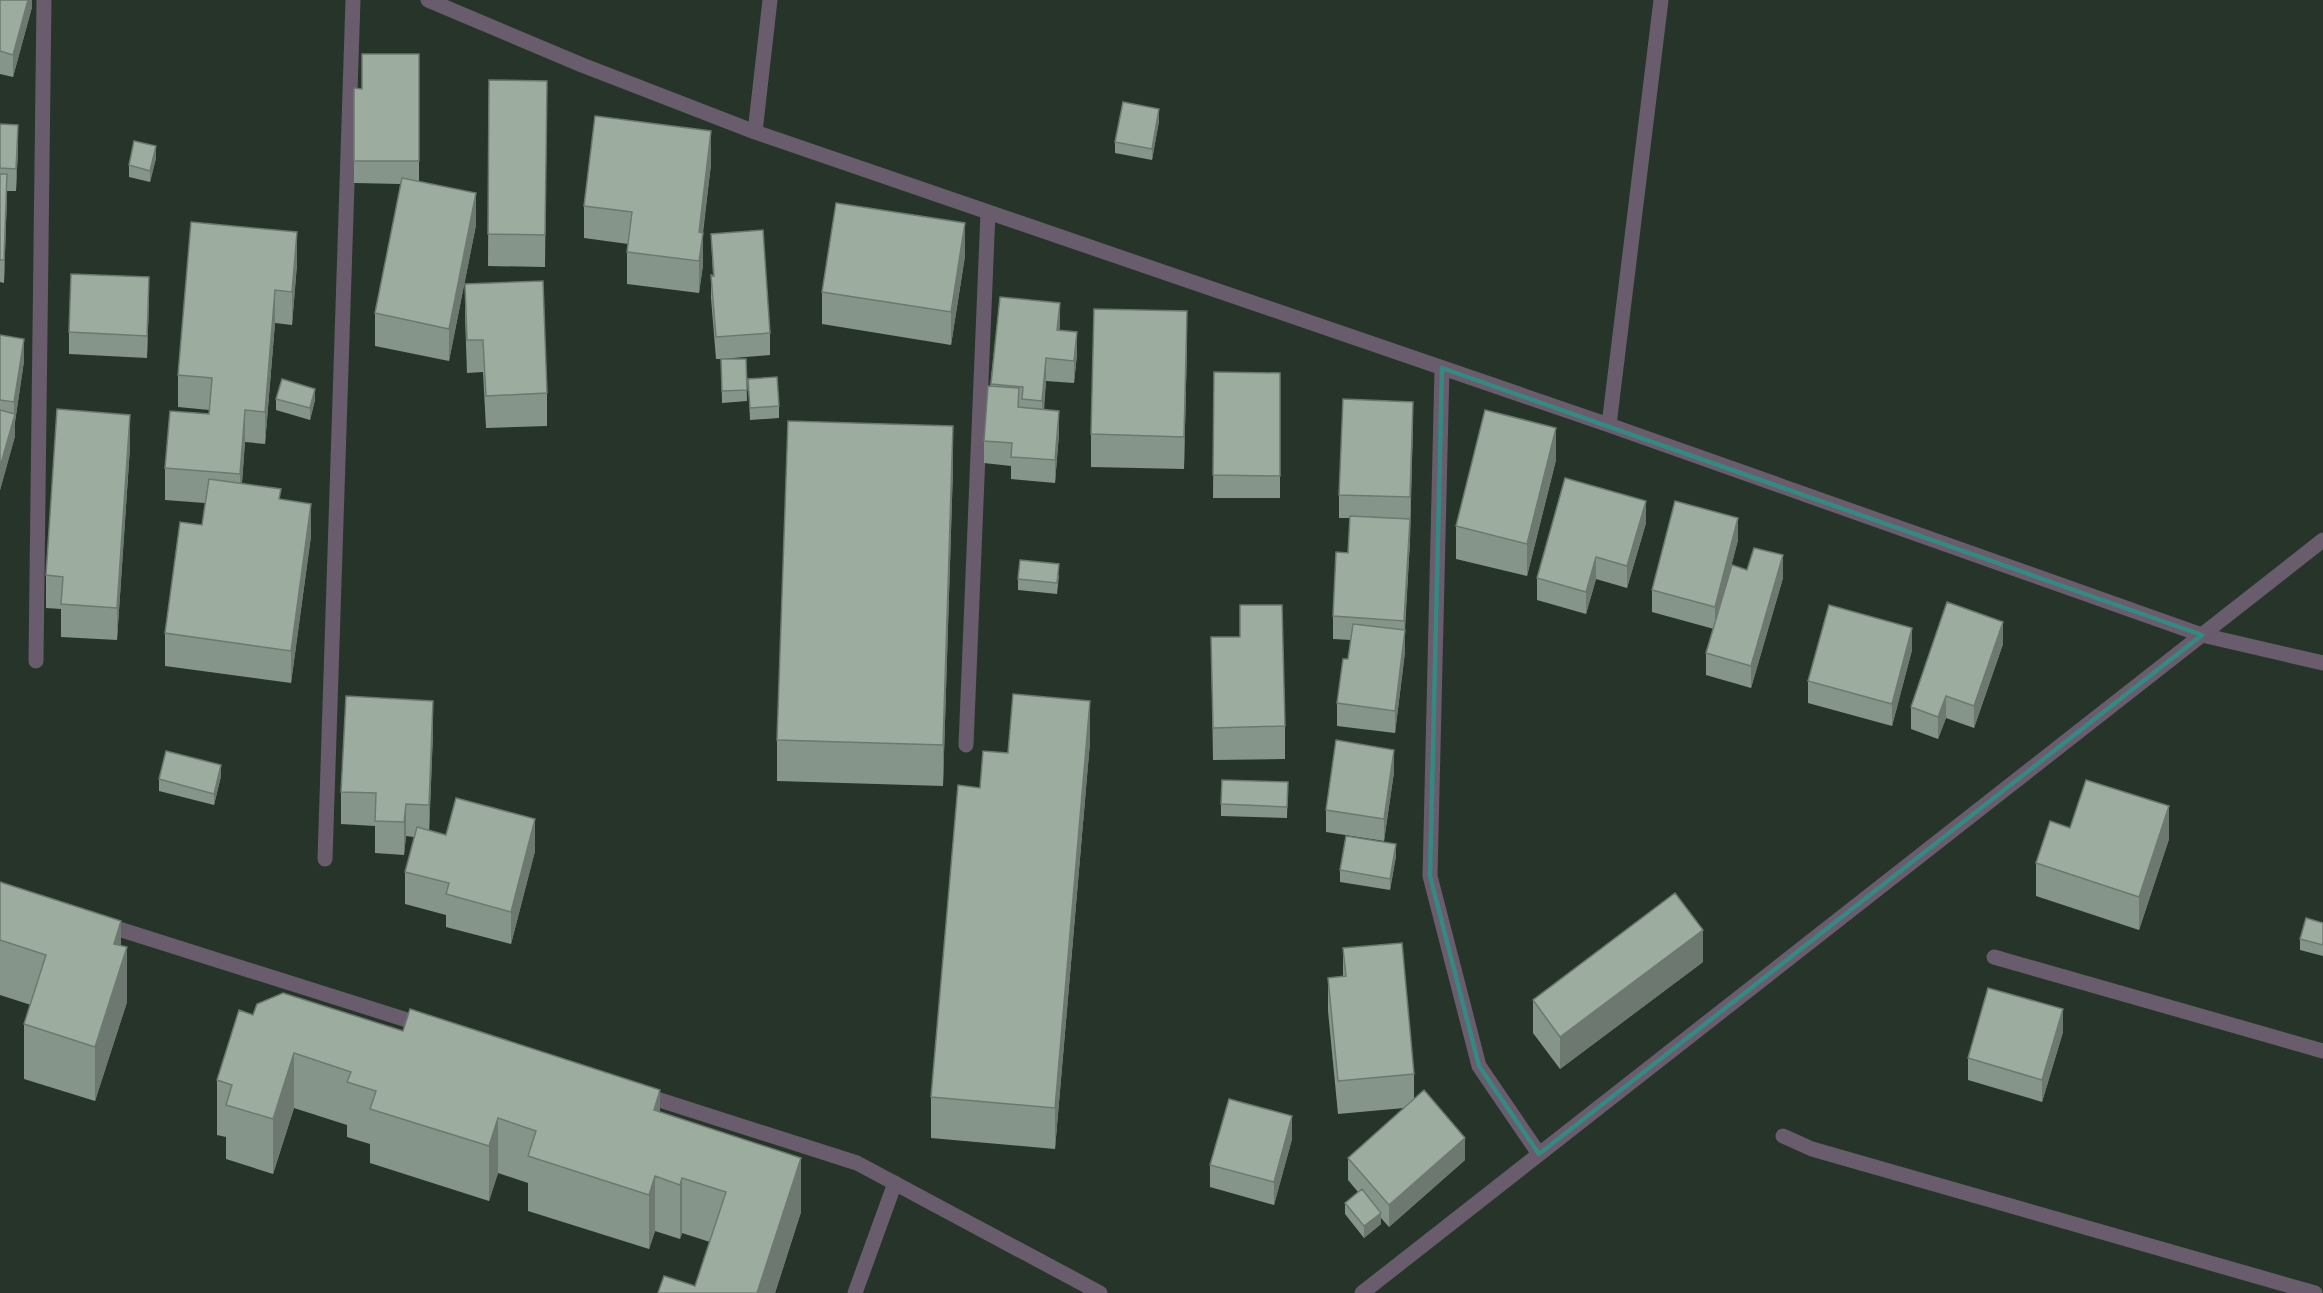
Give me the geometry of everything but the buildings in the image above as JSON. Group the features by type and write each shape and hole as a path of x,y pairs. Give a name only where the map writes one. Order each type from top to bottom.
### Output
{"street":[{"path":"36,661 44,0"},
{"path":"325,859 353,0"},
{"path":"428,0 582,65 755,132 1609,425 2202,635 2323,663"},
{"path":"755,132 770,0"},
{"path":"1609,425 1661,0"},
{"path":"966,745 988,212"},
{"path":"1442,368 1430,876 1479,1066 1539,1154"},
{"path":"1362,1293 2323,540"},
{"path":"91,920 445,1032"},
{"path":"1994,957 2323,1052"},
{"path":"628,1090 856,1162 1100,1293"},
{"path":"1783,1136 1812,1149 2315,1293"},
{"path":"855,1293 895,1183"}],"highlighted area":[{"path":"1442,368 2202,635 1539,1154 1479,1066 1430,876"}]}
